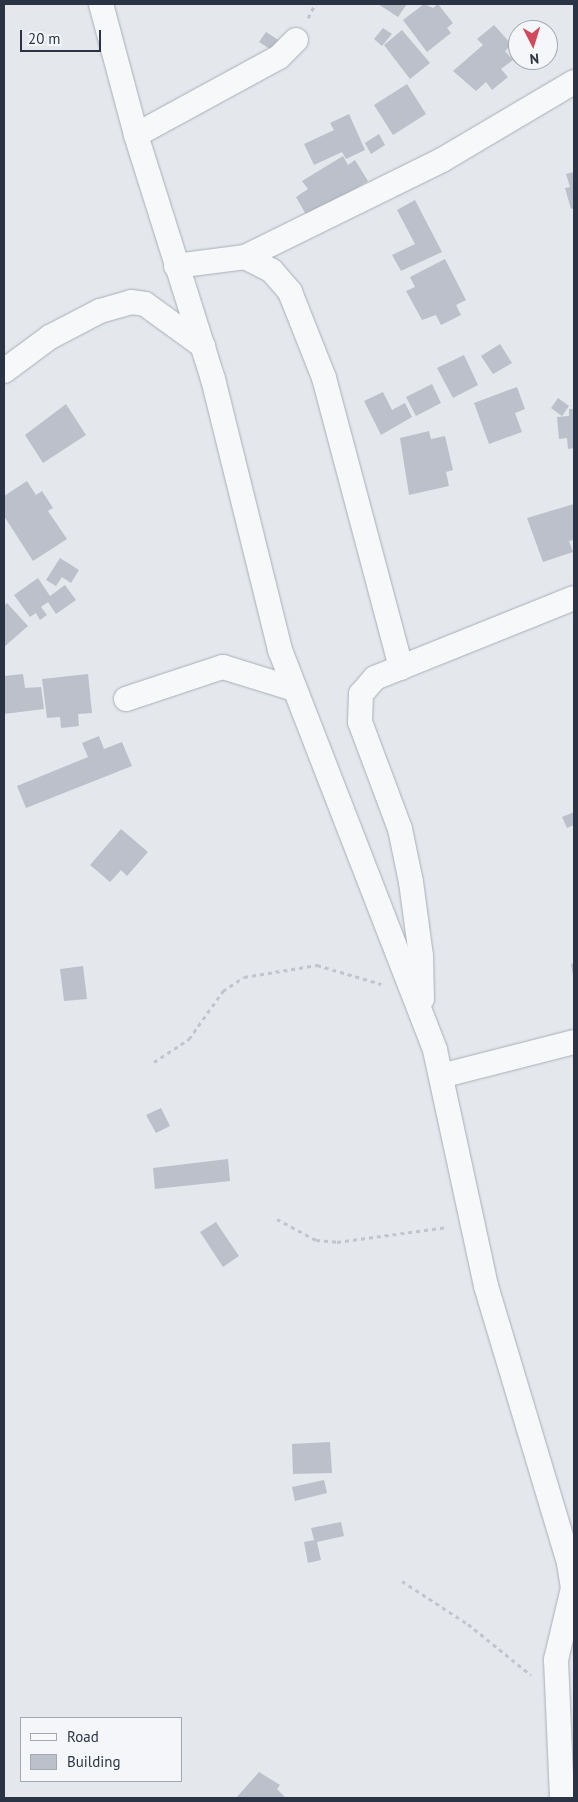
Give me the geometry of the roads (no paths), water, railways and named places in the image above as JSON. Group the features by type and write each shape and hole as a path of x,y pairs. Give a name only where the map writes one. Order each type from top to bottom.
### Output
{"street":[{"path":"101,4 136,135 176,266 203,346 294,689 419,1004 441,1076 472,1224 569,1563 573,1588 556,1660 562,1798"},
{"path":"136,135 279,57 296,40"},
{"path":"176,266 245,256 442,160 574,82"},
{"path":"245,256 272,271 290,292 305,322 401,668"},
{"path":"4,371 50,337 100,311 131,302 145,304 203,346"},
{"path":"419,1004 421,956 400,829 358,706 361,694 375,678 574,598"},
{"path":"126,699 223,668 294,689"},
{"path":"441,1076 574,1042"}]}
